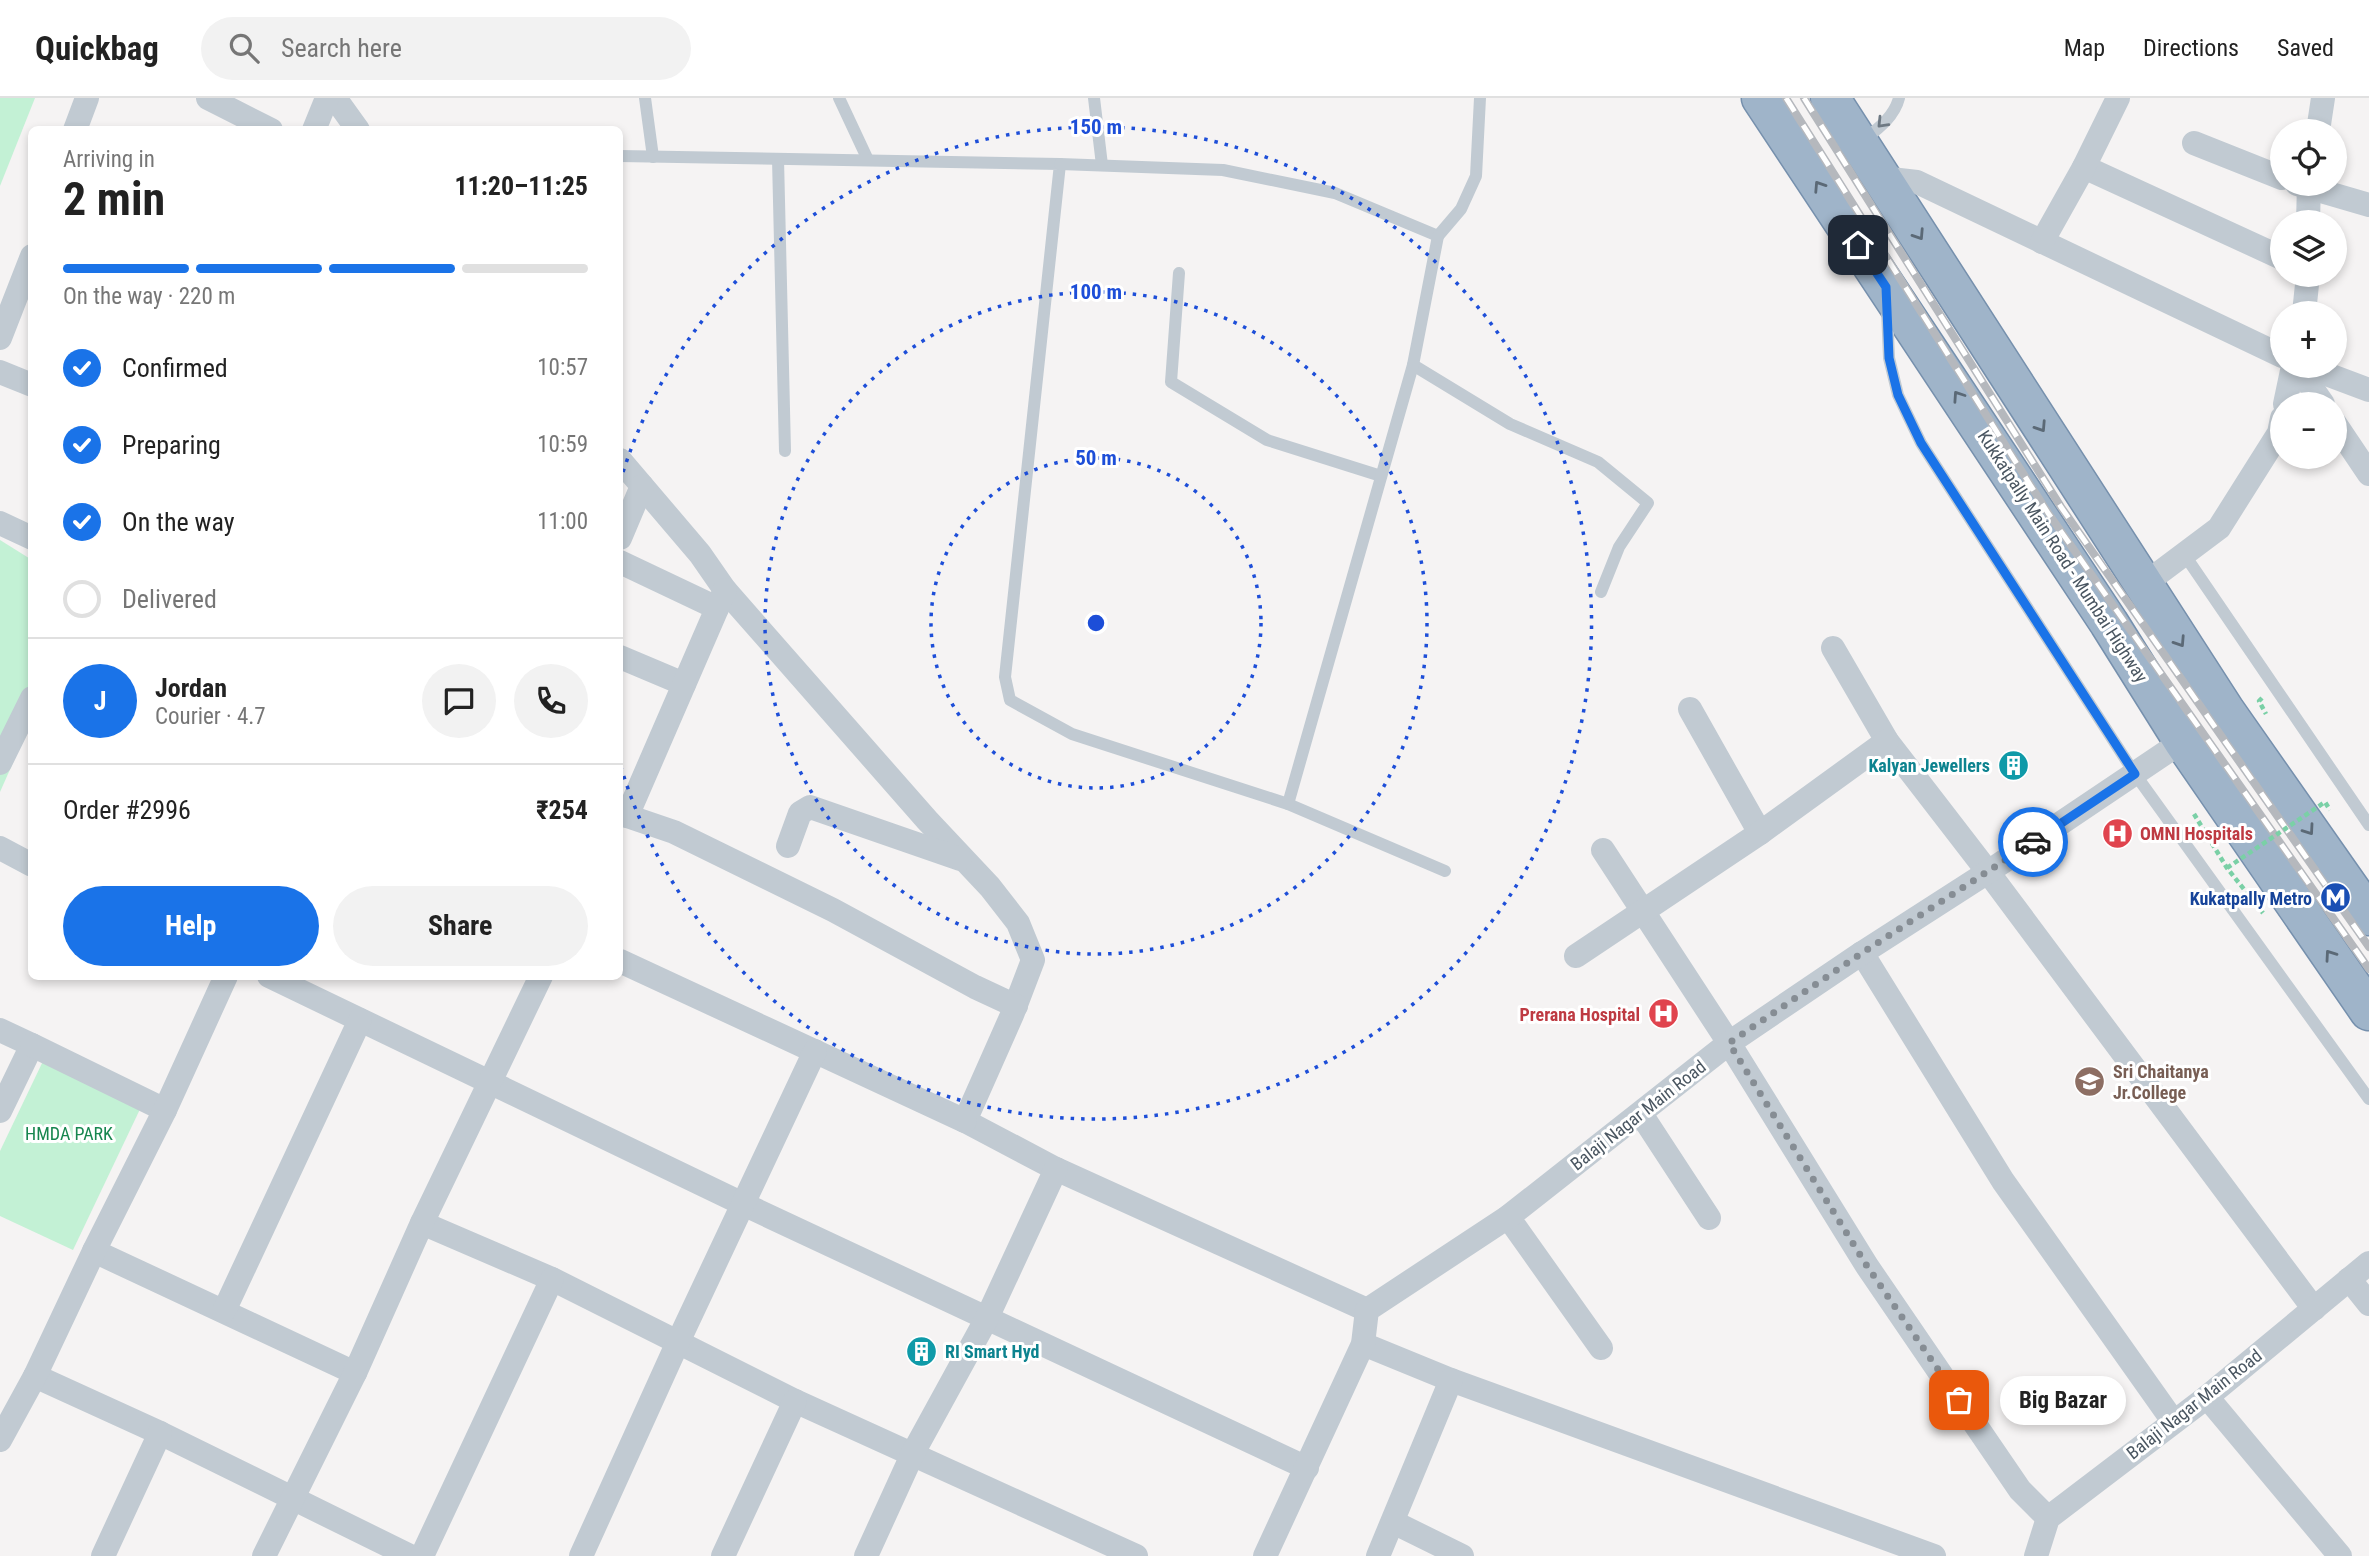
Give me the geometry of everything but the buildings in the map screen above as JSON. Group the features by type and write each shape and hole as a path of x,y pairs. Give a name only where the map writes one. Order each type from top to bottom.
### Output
{"highway":[{"name":"Kukkatpally Main Road - Mumbai Highway","path":"1761,98 2109,623 2183,741 2369,1011"},
{"path":"1830,98 2226,712 2369,916"}],"street":[{"path":"80,126 87,98"},
{"path":"208,98 263,126"},
{"path":"316,126 327,98"},
{"path":"335,98 355,126"},
{"path":"2042,242 2119,98"},
{"path":"2320,119 2323,98"},
{"path":"2194,143 2270,173"},
{"path":"2084,167 2270,252"},
{"path":"1882,178 1917,182 2270,350"},
{"path":"2340,196 2369,205"},
{"path":"0,338 28,273"},
{"path":"0,372 28,383"},
{"path":"2337,378 2369,390"},
{"path":"2347,441 2369,474"},
{"path":"2143,585 2219,528 2270,447"},
{"path":"623,464 700,554 720,599 990,887 1018,923 1033,960 1016,1006 965,1121"},
{"path":"623,531 642,486"},
{"path":"0,523 28,536"},
{"path":"623,563 720,599"},
{"path":"720,599 684,684 623,813 674,832 833,910 975,987 1016,1006"},
{"path":"1833,648 1887,741 2314,1309"},
{"path":"623,658 684,684"},
{"path":"0,763 28,706"},
{"path":"1690,709 1760,833"},
{"path":"1576,956 1760,833 1887,741"},
{"name":"Balaji Nagar Main Road","path":"1367,1310 1508,1217 1729,1043 2183,741"},
{"path":"789,846 800,813 810,807 966,861"},
{"path":"0,848 28,862"},
{"path":"1603,850 1729,1043 1867,1266 2020,1490 2048,1518 2036,1556"},
{"path":"1862,953 2003,1181 2173,1421"},
{"path":"623,962 965,1121 1056,1169 1367,1310 1363,1343 1265,1556"},
{"path":"0,1440 35,1376 165,1110 224,980"},
{"path":"277,980 743,1204 1307,1468"},
{"path":"264,1556 355,1373 422,1223 539,980"},
{"path":"223,1311 360,1020"},
{"path":"0,1030 165,1110"},
{"path":"0,1111 32,1045"},
{"path":"581,1556 815,1051"},
{"path":"1641,1114 1709,1218"},
{"path":"866,1556 913,1453 987,1318 1056,1169"},
{"path":"1508,1217 1601,1348"},
{"path":"422,1223 552,1279 795,1401 1136,1556"},
{"path":"94,1251 355,1373"},
{"name":"Balaji Nagar Main Road","path":"2048,1518 2207,1397 2369,1263"},
{"path":"422,1556 552,1279"},
{"path":"2350,1279 2369,1304"},
{"path":"1363,1343 1451,1380 1918,1553"},
{"path":"35,1376 160,1433 410,1556"},
{"path":"1378,1556 1451,1380"},
{"path":"2207,1397 2340,1556"},
{"path":"723,1556 795,1401"},
{"path":"103,1556 160,1433"},
{"path":"1393,1522 1462,1556"}],"lane":[{"path":"645,98 653,157"},
{"path":"839,98 868,160"},
{"path":"1094,98 1102,165"},
{"path":"1289,804 1413,365 1438,236 1461,209 1476,176 1480,98"},
{"path":"1859,143 1883,124 1897,106 1899,98"},
{"path":"623,156 1060,164 1223,170 1335,193 1438,236"},
{"path":"778,159 785,451"},
{"path":"1060,164 1005,677 1010,700 1072,734 1289,804 1445,871"},
{"path":"1179,273 1171,382 1267,440 1381,477"},
{"path":"1886,287 1889,358 1898,395 1921,443 2135,774 2369,1099"},
{"path":"1413,365 1510,425 1598,462 1648,503 1619,547 1601,592"},
{"path":"2184,554 2369,825"}],"path":[{"path":"2193,812 2227,868 2325,802 2330,810"}],"green space":[{"path":"0,98 35,98 0,186"},
{"path":"0,540 28,558 28,729 0,792"},
{"name":"HMDA PARK","path":"44,1059 142,1105 73,1250 0,1216 0,1151"}],"railway":[{"path":"1786,98 2048,513 2369,969"},
{"path":"1804,98 2061,507 2369,947"}],"way so far":[{"path":"1959,1400 1867,1266 1729,1043 2033,842"}],"place":[{"name":"Kalyan Jewellers","path":"2013,765"},
{"name":"OMNI Hospitals","path":"2117,833"},
{"name":"Kukatpally Metro","path":"2335,898"},
{"name":"Prerana Hospital","path":"1663,1014"},
{"name":"Sri Chaitanya Jr.College","path":"2090,1081"},
{"name":"RI Smart Hyd","path":"922,1351"},
{"name":"Big Bazar","path":"1959,1400"}],"route":[{"path":"1858,245 1886,287 1889,358 1898,395 1921,443 2135,774 2033,842"}]}
